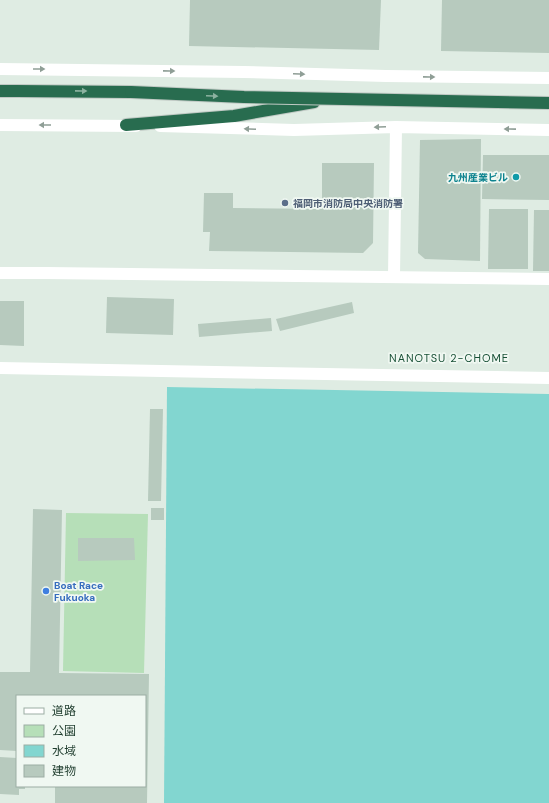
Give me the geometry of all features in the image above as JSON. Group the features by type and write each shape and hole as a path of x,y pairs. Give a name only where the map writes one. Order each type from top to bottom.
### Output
{"highway":[{"path":"0,91 131,92 244,97 549,103"},
{"path":"126,125 234,116 343,97 549,103"}],"street":[{"path":"0,69 549,78"},
{"path":"0,125 126,125 294,130 396,127 549,130"},
{"path":"394,277 396,127"},
{"path":"0,273 47,272 549,279"},
{"path":"0,368 549,378"}],"green space":[{"path":"66,513 148,514 144,673 63,671"}],"water":[{"path":"167,387 549,394 549,803 164,803"}],"building":[{"path":"190,0 381,0 379,50 189,46"},
{"path":"442,0 549,0 549,53 441,51"},
{"path":"481,139 480,261 425,259 418,253 420,140"},
{"name":"九州産業ビル","path":"483,155 549,155 549,200 482,199"},
{"path":"322,163 374,163 373,243 363,253 209,251 210,232 203,232 204,193 233,193 233,208 322,209"},
{"path":"489,209 528,209 528,269 488,269"},
{"path":"534,210 549,210 549,271 533,271"},
{"path":"107,297 174,299 173,335 106,333"},
{"path":"0,301 24,301 24,346 0,345"},
{"path":"352,302 354,313 280,331 276,319"},
{"path":"271,318 272,331 199,337 198,324"},
{"path":"150,409 163,409 161,501 148,501"},
{"path":"151,508 164,508 164,520 151,520"},
{"name":"Boat Race Fukuoka","path":"33,509 62,510 59,673 149,674 147,803 55,803 55,787 146,787 146,695 16,695 16,751 0,750 0,672 30,672"},
{"path":"78,538 134,538 135,560 78,561"},
{"path":"0,757 16,758 16,787 25,787 25,789 19,789 19,795 0,794"}],"place":[{"name":"九州産業ビル","path":"516,177"},
{"name":"福岡市消防局中央消防署","path":"285,203"},
{"name":"Boat Race Fukuoka","path":"46,591"}],"district":[{"name":"NANOTSU 2-CHOME","path":"449,358"}]}
